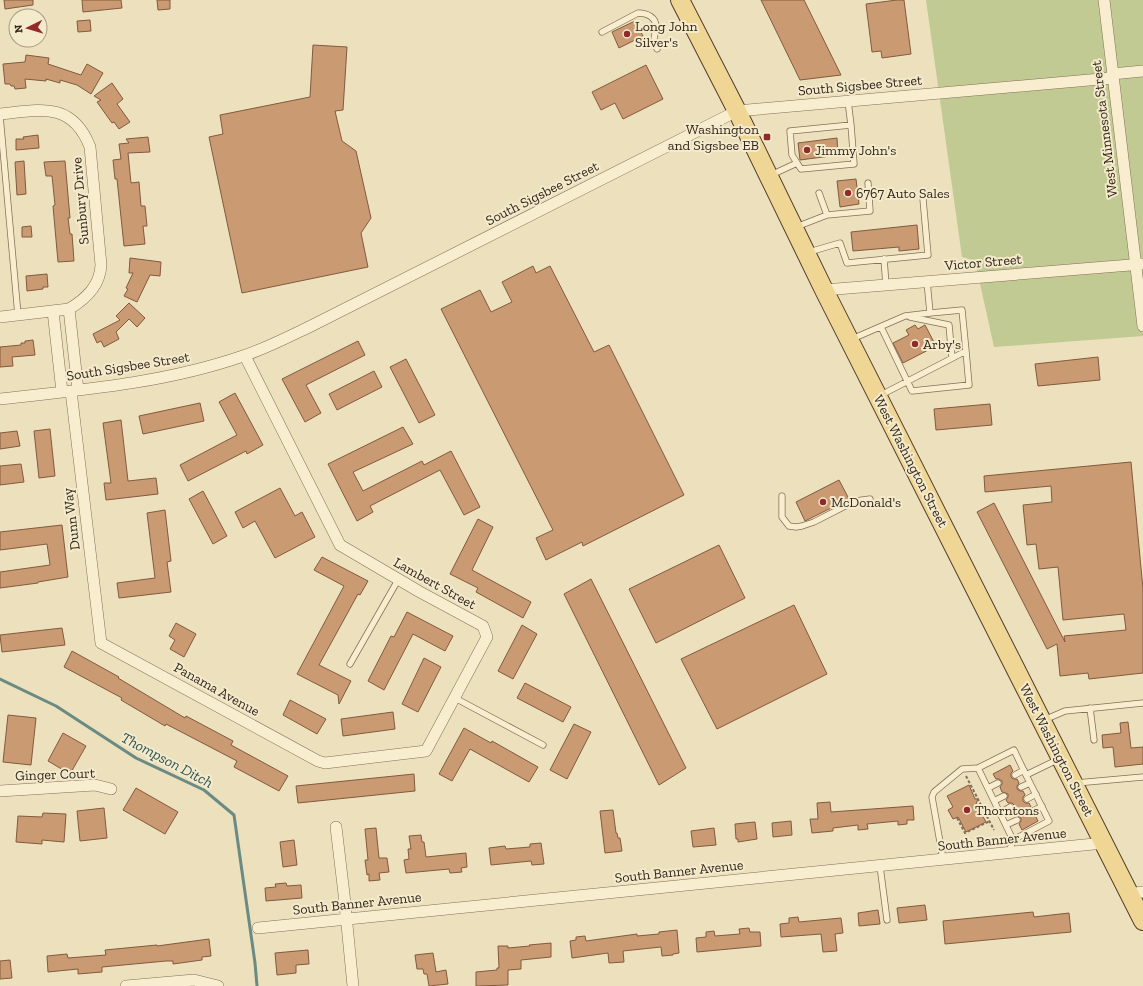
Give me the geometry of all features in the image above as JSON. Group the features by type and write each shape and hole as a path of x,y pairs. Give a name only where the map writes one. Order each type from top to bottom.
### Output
{"main road":[{"name":"West Washington Street","path":"680,0 737,111 824,290 1104,843 1136,893 1143,921"}],"street":[{"name":"West Minnesota Street","path":"1104,0 1112,76 1139,265 1143,326"},
{"name":"South Sigsbee Street","path":"0,399 157,379 201,369 245,356 313,325 737,111 1112,76 1143,71"},
{"name":"Sunbury Drive","path":"0,115 47,110 62,114 70,119 84,133 90,147 101,265 99,276 94,287 85,299 69,309"},
{"name":"Victor Street","path":"824,290 1139,265"},
{"path":"0,317 69,309 70,391"},
{"path":"53,311 70,391"},
{"name":"Lambert Street","path":"245,356 340,545 398,580 483,626 487,638 426,751 325,764 318,762"},
{"name":"Dunn Way","path":"70,391 102,643"},
{"name":"Panama Avenue","path":"102,643 318,762"},
{"name":"Ginger Court","path":"0,791 95,785 111,790"},
{"path":"336,827 353,986"},
{"name":"South Banner Avenue","path":"258,928 1104,843"},
{"path":"126,986 194,980 218,986"}],"lane":[{"path":"602,32 638,13 645,13 652,17 655,22 656,28 654,41 657,49"},
{"path":"848,101 851,125 854,164 802,169 792,155 790,131 851,125"},
{"path":"0,115 18,315"},
{"path":"769,176 797,163"},
{"path":"794,227 827,215 870,211 868,183"},
{"path":"819,194 827,215"},
{"path":"807,253 840,243 847,263 928,255 923,199"},
{"path":"884,259 886,285"},
{"path":"927,282 930,313"},
{"path":"850,340 905,316 962,310 969,385 912,391 881,327"},
{"path":"905,316 949,325 952,358"},
{"path":"879,396 966,351"},
{"path":"782,496 782,517 789,526 796,527 814,522 855,501 870,499"},
{"path":"350,664 398,580"},
{"path":"455,698 543,745"},
{"path":"1042,720 1065,711 1143,703"},
{"path":"1090,708 1094,740"},
{"path":"943,860 932,794 962,769 978,768 1014,750 1049,821 1013,840"},
{"path":"1015,775 1061,758"},
{"path":"978,768 1013,840 1009,853"},
{"path":"1074,783 1143,776"},
{"path":"988,788 998,783"},
{"path":"1021,787 1030,783"},
{"path":"1027,799 1036,794"},
{"path":"994,801 1004,796"},
{"path":"1033,811 1042,806"},
{"path":"1000,813 1010,807"},
{"path":"1006,825 1017,820"},
{"path":"880,866 887,920"}],"path":[{"path":"962,769 994,830"},
{"path":"957,818 965,833 990,821"}],"green space":[{"path":"926,0 1143,0 1143,336 994,347 975,261 962,257"}],"building":[{"path":"4,0 33,0 33,5 5,9"},
{"path":"82,0 121,0 122,8 83,12"},
{"path":"157,0 170,0 170,9 158,10"},
{"path":"761,0 804,0 841,75 800,80"},
{"path":"904,0 911,54 882,58 881,51 872,52 866,4"},
{"path":"90,20 91,31 78,32 77,21"},
{"name":"Long John Silver's","path":"635,21 643,36 619,48 612,32"},
{"path":"313,45 347,47 343,110 335,111 342,141 356,151 371,218 361,233 368,267 242,293 209,137 223,134 220,115 310,97"},
{"path":"26,55 49,58 48,64 81,75 87,64 103,73 91,94 77,85 60,80 60,83 46,79 46,81 25,79 26,88 15,89 14,86 11,86 10,84 5,84 3,64 25,62"},
{"path":"646,65 663,99 623,119 615,103 601,110 592,92"},
{"path":"112,83 123,99 117,104 130,122 119,129 114,122 112,123 97,102 101,100 94,96"},
{"path":"38,135 39,148 16,150 16,139 24,139 23,137"},
{"path":"148,137 150,152 128,153 131,183 139,182 141,206 145,206 147,226 143,226 145,244 124,246 117,179 115,179 113,160 121,159 119,144 129,143 126,139"},
{"path":"837,138 838,155 800,160 798,143"},
{"path":"24,161 26,194 17,195 15,162"},
{"path":"65,161 70,218 68,218 70,234 72,234 74,261 58,262 52,176 46,176 44,162"},
{"name":"6767 Auto Sales","path":"856,179 859,204 840,207 837,181"},
{"path":"917,225 919,249 899,251 899,247 853,251 851,232"},
{"path":"31,226 32,237 22,237 22,227"},
{"path":"130,258 161,262 160,276 150,275 137,302 124,296 133,273 129,273"},
{"path":"533,266 536,273 550,266 594,352 609,345 684,495 583,546 582,542 546,560 536,538 553,530 441,309 480,290 491,312 512,302 502,282"},
{"path":"47,274 48,287 27,291 26,276"},
{"path":"129,303 145,318 137,327 129,319 116,332 119,339 104,347 101,341 97,343 93,334 120,320 116,316"},
{"name":"Arby's","path":"915,325 918,329 925,325 936,346 903,363 893,343 909,335 906,330"},
{"path":"33,340 35,355 12,357 13,366 0,367 0,347 21,345 21,343 25,343 25,341"},
{"path":"358,341 365,355 306,385 321,413 305,422 282,379"},
{"path":"1098,357 1100,380 1038,386 1035,364"},
{"path":"406,359 435,415 419,423 390,367"},
{"path":"374,371 382,387 337,410 329,394"},
{"path":"235,393 263,445 247,454 246,451 188,481 180,465 237,435 219,402"},
{"path":"200,403 204,421 143,434 139,416"},
{"path":"990,404 992,425 936,430 934,409"},
{"path":"121,420 128,481 156,478 158,494 106,500 104,483 111,483 103,423"},
{"path":"403,427 413,444 353,472 363,491 422,461 424,465 451,451 480,507 464,515 440,470 370,506 373,512 357,521 328,464"},
{"path":"50,429 55,476 39,478 34,431"},
{"path":"17,431 20,446 0,449 0,433"},
{"path":"1131,462 1143,589 1143,673 1089,679 1088,673 1060,676 1057,644 1047,649 977,512 994,503 1065,642 1064,636 1126,630 1124,614 1063,620 1058,567 1039,569 1036,544 1027,545 1023,505 1052,502 1051,486 985,492 984,476"},
{"path":"21,464 24,482 0,485 0,466"},
{"path":"839,480 849,499 805,521 796,502"},
{"path":"280,488 295,516 302,512 315,537 275,558 255,521 243,528 235,512"},
{"path":"203,491 227,536 213,544 189,499"},
{"path":"165,510 171,561 167,562 171,592 119,598 117,583 155,578 147,513"},
{"path":"478,519 493,527 472,570 531,602 523,618 476,592 478,588 450,574"},
{"path":"62,525 68,577 0,588 0,572 50,565 47,544 0,550 0,532"},
{"path":"719,545 745,598 656,643 629,589"},
{"path":"322,557 368,581 360,595 358,594 319,665 351,681 339,704 338,695 297,674 344,586 314,570"},
{"path":"591,579 686,768 659,785 564,594"},
{"path":"794,605 827,674 717,729 681,659"},
{"path":"407,612 453,636 445,651 413,634 384,690 368,681 391,636 394,637"},
{"path":"176,623 196,634 184,657 170,649 175,640 169,636"},
{"path":"522,625 537,634 513,679 498,671"},
{"path":"62,628 65,645 2,652 0,635"},
{"path":"72,651 119,677 118,678 185,718 186,716 233,741 231,745 288,776 279,791 234,767 237,761 166,724 165,726 121,700 122,698 64,667"},
{"path":"424,658 441,667 418,712 402,704"},
{"path":"525,683 571,707 563,722 517,698"},
{"path":"290,700 326,719 317,734 283,715"},
{"path":"393,712 395,729 343,736 341,719"},
{"path":"8,715 36,718 31,765 3,762"},
{"path":"1128,722 1131,748 1143,747 1143,764 1115,767 1113,747 1103,748 1102,735 1121,733 1120,723"},
{"path":"574,724 591,732 567,779 550,770"},
{"path":"464,728 491,743 492,741 538,767 529,782 470,749 452,781 439,774"},
{"path":"63,733 86,746 70,774 48,761"},
{"path":"1010,765 1013,771 1011,773 1011,777 1013,779 1017,779 1019,783 1017,789 1023,791 1025,795 1023,797 1023,801 1025,803 1029,803 1031,807 1029,809 1029,813 1031,815 1035,815 1038,821 1022,830 1019,824 1021,818 1015,816 1012,811 1014,809 1014,805 1012,803 1008,803 1006,800 1008,794 1002,792 1000,787 1002,781 996,779 993,774"},
{"path":"414,774 415,791 298,803 296,786"},
{"path":"969,785 975,799 978,799 976,804 986,822 966,832 958,817 953,819 948,810 953,807 947,796"},
{"path":"136,788 178,812 165,834 123,810"},
{"path":"830,802 831,812 913,806 914,820 907,820 907,824 898,825 898,821 867,824 868,829 858,830 858,825 833,828 833,831 812,833 810,819 818,819 817,803"},
{"path":"104,808 107,838 80,841 77,811"},
{"path":"613,810 616,833 618,838 620,838 622,851 605,853 600,811"},
{"path":"43,813 66,814 64,842 42,840 42,844 16,842 18,816 42,817"},
{"path":"791,821 792,835 773,837 772,823"},
{"path":"755,822 757,839 738,842 738,839 736,839 735,824"},
{"path":"376,828 379,858 387,858 389,872 379,873 380,880 369,881 369,874 367,875 365,860 368,860 365,829"},
{"path":"714,828 716,845 693,847 691,831"},
{"path":"421,835 422,842 424,842 426,857 466,853 467,867 461,868 462,872 450,873 449,869 406,873 404,860 409,859 408,849 411,849 409,836"},
{"path":"294,840 297,865 283,867 280,842"},
{"path":"541,843 544,864 532,865 531,861 491,865 489,848 505,846 506,849 530,847 530,844"},
{"path":"286,883 287,886 301,885 302,898 266,901 265,888 276,887 275,884"},
{"path":"925,905 927,920 899,923 897,908"},
{"path":"878,910 880,924 859,926 858,913"},
{"path":"1033,912 1034,917 1069,913 1071,932 945,944 943,921"},
{"path":"798,917 799,922 841,918 843,933 835,934 837,951 823,952 821,934 781,937 780,924 789,923 789,918"},
{"path":"749,928 750,932 760,932 761,946 697,952 696,938 706,937 706,932 714,931 715,936 740,934 739,929"},
{"path":"677,930 679,953 673,955 662,956 661,947 623,951 624,962 609,963 608,953 572,958 570,941 576,940 576,937 585,936 586,941 637,934 637,936 659,934 659,932"},
{"path":"209,939 211,956 202,957 202,960 173,964 173,961 166,961 102,967 102,972 78,974 78,969 48,972 47,956 67,954 68,958 106,955 105,950 157,946"},
{"path":"551,943 551,957 521,960 521,969 508,970 508,985 476,986 476,972 497,970 497,968 499,968 498,946 508,946 508,948"},
{"path":"308,950 309,964 296,965 296,973 277,975 275,953"},
{"path":"433,953 436,972 446,970 448,984 429,986 427,974 424,974 423,969 417,969 415,955"},
{"path":"10,960 12,978 0,979 0,961"}],"waterway":[{"name":"Thompson Ditch","path":"0,679 56,706 136,758 204,790 234,815 257,986"}],"place":[{"name":"Long John Silver's","path":"627,34"},
{"name":"Washington and Sigsbee EB","path":"767,137"},
{"name":"Jimmy John's","path":"807,150"},
{"name":"6767 Auto Sales","path":"848,193"},
{"name":"Arby's","path":"915,344"},
{"name":"McDonald's","path":"823,502"},
{"name":"Thorntons","path":"967,810"}]}
